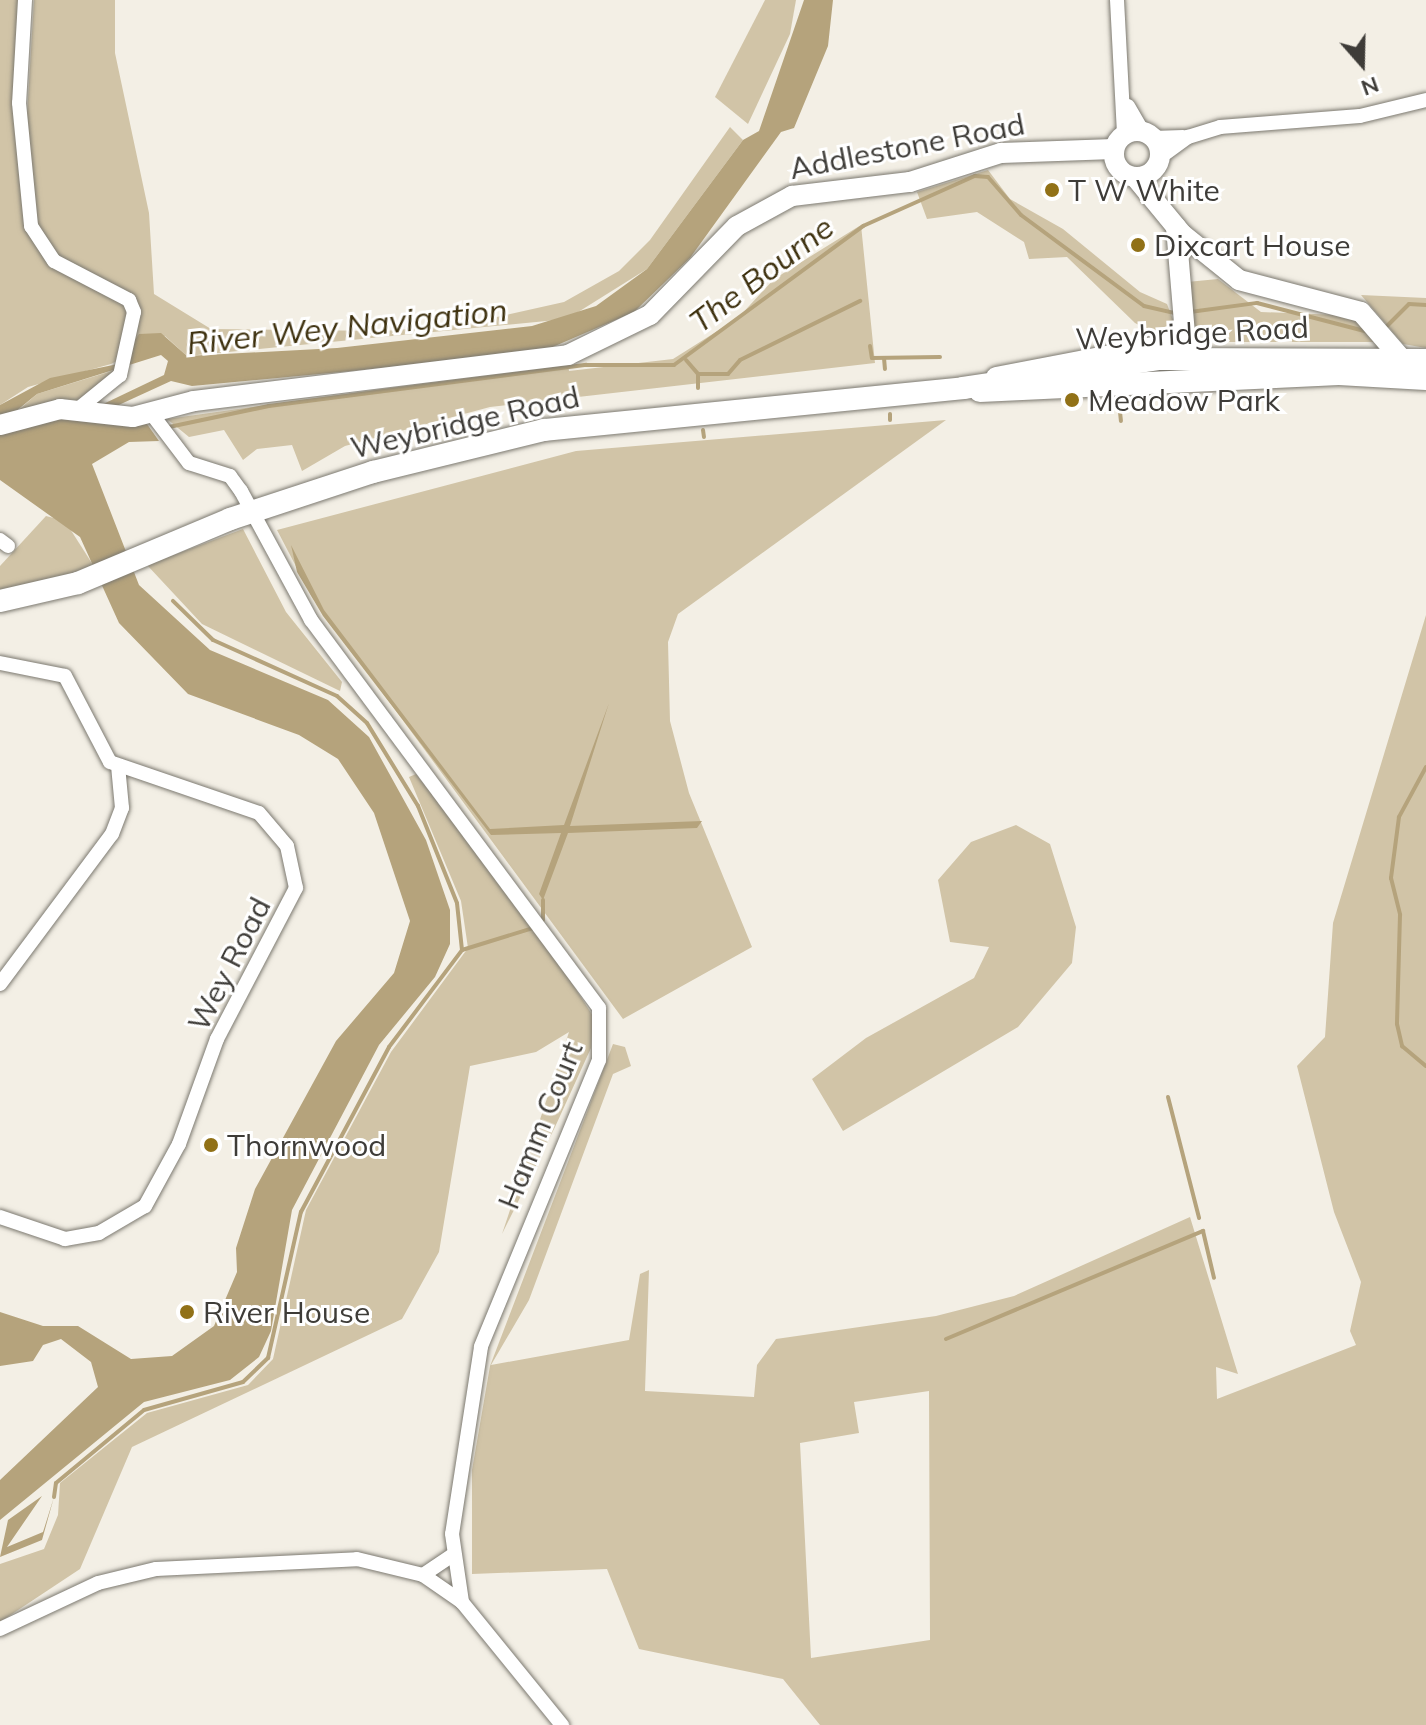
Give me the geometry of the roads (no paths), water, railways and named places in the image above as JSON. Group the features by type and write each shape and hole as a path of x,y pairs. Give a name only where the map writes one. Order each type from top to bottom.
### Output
{"main road":[{"name":"Weybridge Road","path":"963,388 992,379 1187,357 1400,357 1426,360"},
{"path":"1187,357 1195,367 1286,365 1339,374"},
{"name":"Weybridge Road","path":"0,601 95,576 250,512 405,463 544,430 963,388 1035,392 1339,374 1426,379"}],"street":[{"path":"25,0 19,103 31,226 54,261 129,300 134,326 121,366 78,410"},
{"path":"1117,0 1126,102 1133,138 1129,175"},
{"path":"1133,138 1188,137 1265,118 1360,116 1426,100"},
{"path":"1129,175 1158,161 1188,137"},
{"name":"Addlestone Road","path":"0,425 34,413 78,410 158,425 194,401 568,355 650,315 737,226 792,196 910,182 1010,151 1073,154 1133,138 1158,161 1165,208"},
{"name":"Addlestone Road","path":"1073,154 1129,175 1165,208 1176,227 1239,280 1350,307 1379,328 1400,357"},
{"path":"1176,227 1187,357"},
{"path":"992,379 1163,345 1184,319"},
{"name":"Hamm Court","path":"158,425 194,466 230,476 311,620 588,988 605,1027 599,1060 481,1347 459,1459 451,1556 462,1602 562,1725"},
{"path":"0,663 65,676 118,766 122,808 112,834 0,984"},
{"name":"Wey Road","path":"0,1217 65,1239 99,1233 145,1206 179,1144 217,1039 296,888 287,846 259,813 118,766"},
{"path":"423,1575 451,1556"},
{"path":"0,1629 98,1583 156,1569 357,1559 423,1575 462,1602"}],"waterway":[{"name":"The Bourne","path":"169,427 269,406 586,365 674,365 863,226 975,176 988,177 1021,215 1144,306 1178,314"},
{"path":"686,360 698,374 728,374 740,360 860,301"},
{"name":"The Bourne","path":"1190,312 1257,303 1372,333"},
{"name":"The Bourne","path":"1384,329 1409,304 1426,305"},
{"path":"1114,341 1119,333"},
{"path":"870,346 872,358 940,357"},
{"path":"884,358 885,369"},
{"path":"698,374 698,388"},
{"path":"1120,412 1121,421"},
{"path":"890,414 890,420"},
{"path":"703,430 704,437"},
{"path":"54,1497 56,1483 144,1410 243,1382 268,1358 301,1212 389,1047 462,950 457,903 418,806 367,723 337,696 213,640 173,601"},
{"path":"1426,767 1399,817 1391,878 1400,915 1397,1024 1402,1046 1426,1066"},
{"path":"543,900 543,920"},
{"path":"462,950 533,928"},
{"path":"1168,1097 1199,1218"},
{"path":"946,1339 1203,1231 1214,1278"}],"place":[{"name":"T W White","path":"1052,190"},
{"name":"Dixcart House","path":"1138,245"},
{"name":"Meadow Park","path":"1072,400"},
{"name":"Thornwood","path":"211,1145"},
{"name":"River House","path":"187,1312"}],"water label":[{"name":"River Wey Navigation","path":"347,326"}]}
